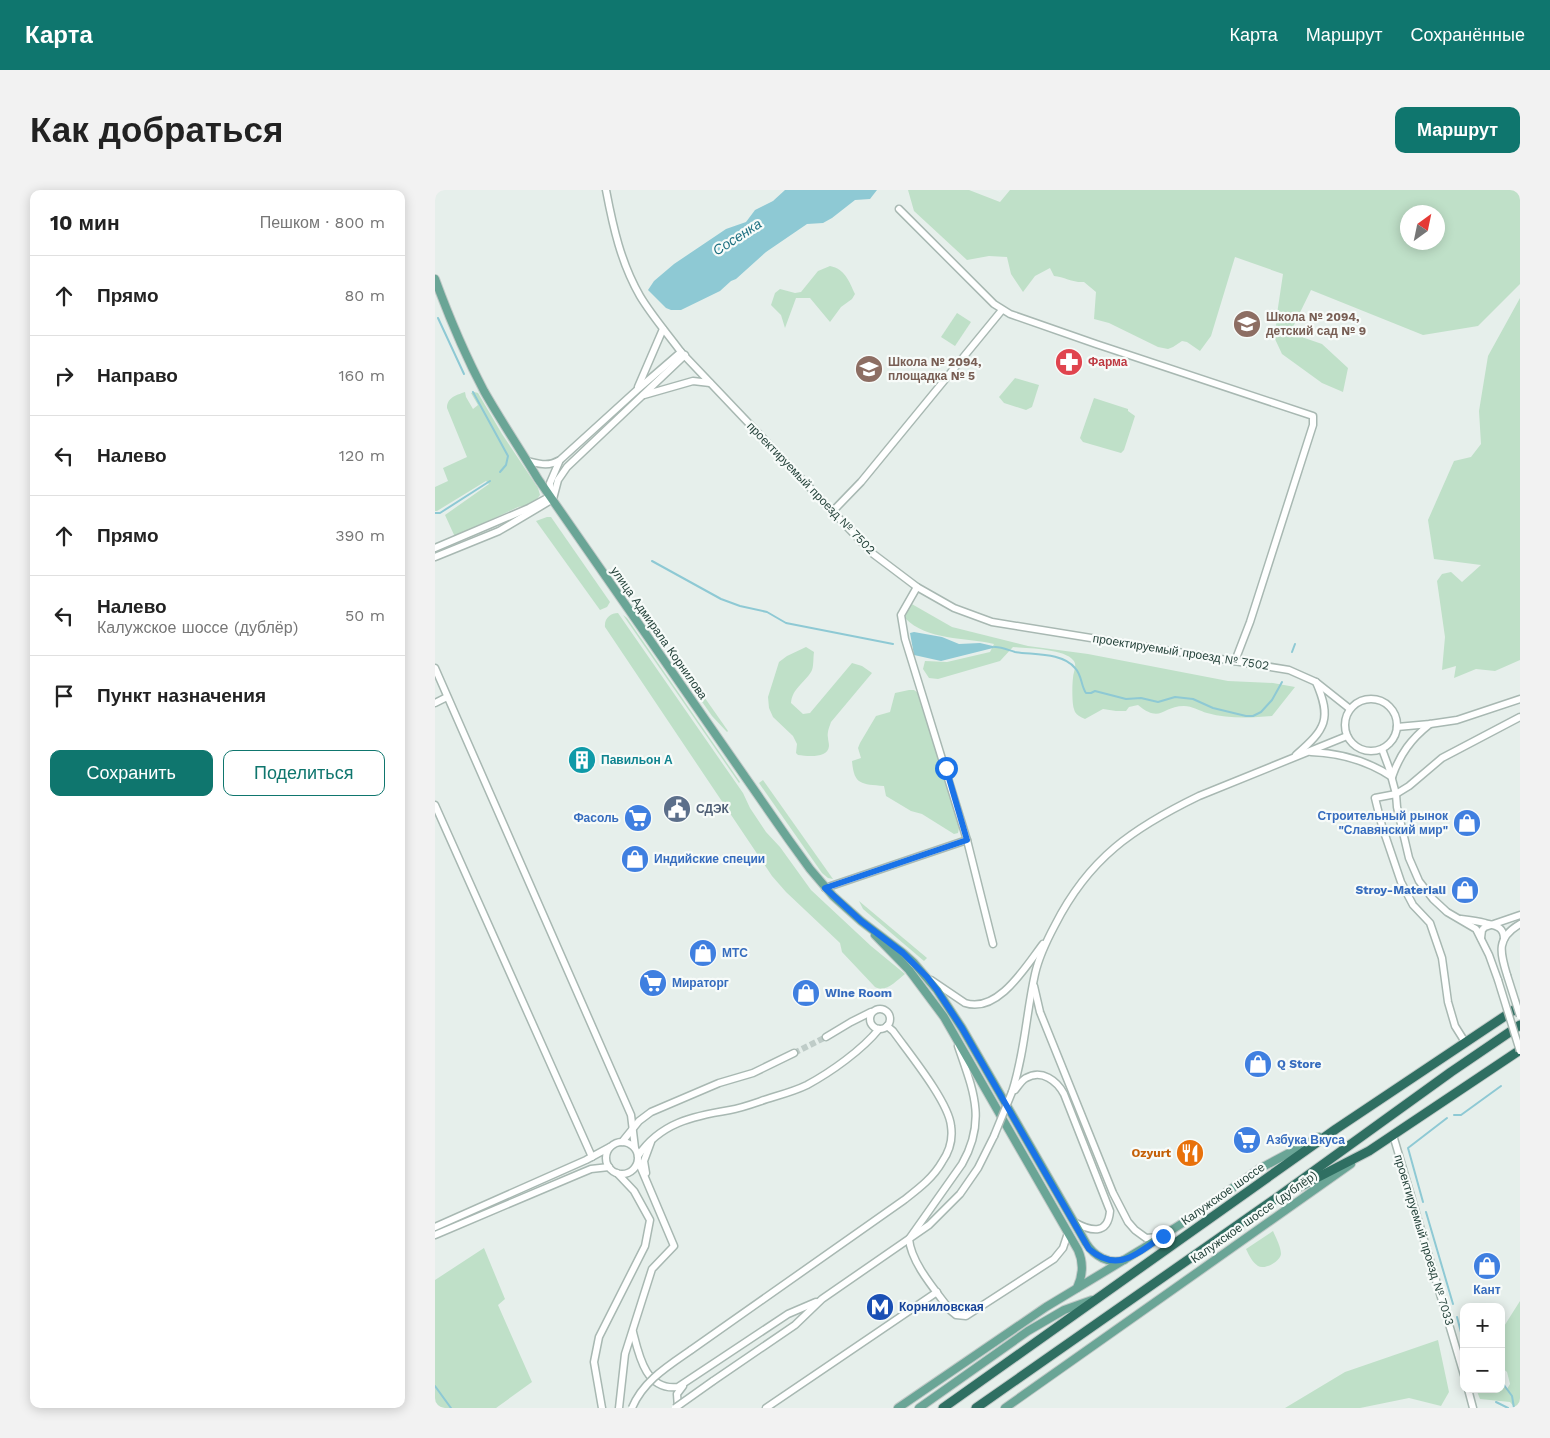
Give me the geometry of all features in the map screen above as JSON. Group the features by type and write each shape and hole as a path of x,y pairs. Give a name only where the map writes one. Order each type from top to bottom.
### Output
{"highway":[{"name":"Калужское шоссе","path":"943,1408 1337,1129 1520,1006"},
{"path":"976,1408 1520,1025"},
{"name":"Калужское шоссе (дублёр)","path":"1369,1151 1520,1050"},
{"path":"1272,1201 1369,1151"}],"main road":[{"name":"улица Адмирала Корнилова","path":"435,279 459,339 504,425 552,498 789,840 825,888 861,921 891,942 927,977 962,1028 1085,1243 1094,1253 1111,1261 1124,1260"},
{"path":"861,921 918,982 944,1017 1082,1260 1082,1273 1076,1289"},
{"path":"898,1408 1001,1337 1163,1236 1259,1169 1337,1129"},
{"name":"Калужское шоссе (дублёр)","path":"1005,1408 1369,1151"},
{"path":"919,1408 1028,1331 1056,1314 1100,1297"}],"street":[{"name":"проектируемый проезд № 7502","path":"606,190 613,230 627,268 640,296 663,329 710,383 872,553 917,587 954,608 992,622 1296,672 1316,682 1350,709"},
{"path":"899,209 1002,310 1096,344 1313,416 1313,425 1250,622 1235,661"},
{"path":"832,512 861,482 1002,310"},
{"path":"637,390 663,329"},
{"path":"527,461 547,466 560,460 637,390 683,354"},
{"path":"435,558 499,531 552,498 558,480 567,467 683,354"},
{"path":"643,395 693,381 710,383"},
{"path":"552,498 551,483 560,460"},
{"path":"435,548 552,498"},
{"path":"917,587 901,615 905,639 967,840 993,944"},
{"path":"435,668 631,1115 638,1159 674,1246 652,1268 625,1354 619,1408"},
{"path":"1291,759 1315,737 1324,720 1325,705 1316,682"},
{"path":"435,703 447,697"},
{"path":"1397,727 1431,724 1476,715 1520,699"},
{"path":"1367,700 1382,702 1393,712 1397,727 1392,740 1382,749 1372,751 1362,750 1353,744 1347,736 1345,722 1350,709 1358,703 1367,700"},
{"path":"1465,1042 1455,1026 1448,1002 1442,958 1429,923 1413,905 1401,882 1381,826 1375,798 1396,794 1409,786 1442,758 1520,717"},
{"path":"1392,777 1398,760 1408,744 1431,724"},
{"path":"677,1408 795,1325 822,1299 940,1216 960,1194 978,1168 994,1136 1012,1092 1023,1052 1034,982 1041,955 1071,896 1106,855 1135,831 1199,796 1347,736"},
{"path":"1382,749 1392,777 1409,858 1419,880 1433,899 1447,912 1476,929 1498,980 1520,1050"},
{"path":"1308,752 1329,753 1346,757 1372,765 1392,777"},
{"path":"435,805 592,1157"},
{"path":"825,888 967,840"},
{"path":"1482,941 1482,930 1485,927 1520,915"},
{"path":"1457,918 1477,920 1493,924 1502,929 1501,954 1520,1016"},
{"path":"1482,941 1492,948 1502,942 1509,932 1520,924"},
{"path":"927,977 965,1003 971,1005 983,1004 1001,994 1015,980 1050,935"},
{"path":"1034,982 1040,1012 1113,1193 1128,1222 1139,1233 1151,1239 1163,1236"},
{"path":"617,1173 626,1174 630,1172 644,1148 660,1131 699,1115 731,1110 805,1086 871,1039 879,1029 887,1026 890,1021 890,1015 887,1010 876,1009 826,1037"},
{"path":"871,1012 869,1017 870,1023 879,1029"},
{"path":"632,1408 637,1398 653,1378 904,1200 932,1176 942,1164 950,1146 950,1120 944,1106 906,1048 887,1026"},
{"path":"954,1035 968,1074 975,1103 977,1121 975,1136 962,1164 909,1239 915,1259 953,1314 960,1316 970,1314 1054,1260 1063,1248 1068,1233"},
{"path":"622,1142 639,1121 651,1112 719,1083 753,1073 794,1053"},
{"path":"1012,1092 1025,1079 1034,1075 1049,1078 1061,1089 1110,1210 1106,1224 1098,1229 1086,1229 1073,1221"},
{"path":"649,1184 644,1160 650,1145 660,1131"},
{"name":"проектируемый проезд № 7033","path":"1393,1135 1460,1361"},
{"path":"435,1227 592,1157 614,1144 622,1142 631,1144 635,1148"},
{"path":"602,1408 594,1362 599,1337 645,1246 650,1220 634,1190 609,1167 606,1159 611,1147"},
{"path":"435,1235 591,1169 609,1167"},
{"path":"766,1408 937,1292"},
{"path":"633,1330 640,1360 651,1377 659,1384 668,1387 678,1387 684,1385 788,1314 822,1299"},
{"path":"677,1408 677,1394 684,1385"},
{"path":"1469,1393 1473,1408"}],"green space":[{"path":"908,190 969,190 1000,202 1010,190 1520,190 1520,284 1478,326 1423,335 1311,290 1290,333 1322,344 1348,368 1343,392 1322,383 1282,354 1275,339 1283,274 1235,257 1211,336 1200,351 1187,342 1182,341 1168,349 1158,347 1109,323 1094,319 1096,292 1084,282 1054,276 1050,268 1035,276 1023,292 1011,274 1007,257 989,256 967,260 914,211"},
{"path":"830,266 846,276 855,294 852,299 841,307 830,322 810,298 796,298 785,328 781,315 771,305 775,293 780,289 795,293 801,292 818,271"},
{"path":"1520,298 1520,660 1495,671 1476,669 1454,678 1456,666 1442,670 1445,637 1437,581 1442,574 1451,572 1462,582 1481,565 1434,559 1428,520 1454,461 1471,457 1481,444 1479,411 1488,356"},
{"path":"957,313 971,322 955,346 941,337"},
{"path":"1015,378 1039,385 1032,407 1026,410 1004,403 999,397"},
{"path":"465,392 473,409 478,405 471,393 478,393 502,434 538,488 540,495 533,504 518,507 455,537 445,515 489,484 486,481 435,511 435,487 448,481 443,468 467,457 447,408 447,404 451,399"},
{"path":"1094,398 1128,409 1135,416 1124,450 1121,453 1083,442 1080,438"},
{"path":"551,517 610,602 607,607 600,610 536,521"},
{"path":"910,603 952,627 1028,646 1088,654 1228,681 1273,683 1295,687 1272,716 1231,717 1207,713 1184,706 1157,714 1138,705 1129,707 1126,711 1103,709 1085,719 1077,714 1073,707 1074,662 1069,656 1062,653 1013,647 1000,661 938,679 929,678 923,669 925,661 947,662 990,652 994,644 947,637 924,631 905,618"},
{"path":"618,613 743,793 750,808 766,832 780,847 811,890 871,946 905,974 894,983 883,988 875,987 842,952 840,943 786,892 772,876 605,627 609,617"},
{"path":"623,615 627,618 739,783"},
{"path":"806,647 814,652 813,668 796,690 791,703 803,714 810,713 852,663 862,666 872,673 831,722 828,732 828,750 817,756 798,755 796,753 797,744 793,736 773,717 769,708 768,697 779,662"},
{"path":"670,648 727,732 712,716 670,656"},
{"path":"914,690 918,693 959,828 958,833 954,834 922,814 911,811 886,796 884,786 864,784 855,775 852,761 861,758 858,748 876,716 890,712 895,693"},
{"path":"763,780 833,879 828,878 822,873 759,783"},
{"path":"859,901 927,958 924,961 863,909"},
{"path":"1273,1231 1280,1248 1280,1257 1268,1266 1258,1266 1246,1249"},
{"path":"484,1248 505,1299 498,1305 532,1382 496,1408 435,1408 435,1280"},
{"path":"1520,1301 1520,1408 1515,1408 1510,1402 1480,1399 1478,1393 1505,1393 1505,1388 1507,1389 1510,1384 1505,1370 1505,1325"},
{"path":"1438,1340 1449,1392 1441,1406 1409,1398 1360,1408 1285,1408 1345,1372"}],"water":[{"path":"785,190 877,190 870,199 855,200 823,223 807,224 766,252 720,291 681,310 666,308 648,290 654,281 674,264 726,229 746,222 755,210 773,201"},
{"path":"910,633 942,637 959,644 980,643 997,647 941,661 914,655"}],"waterway":[{"path":"438,318 464,374"},
{"path":"473,392 508,456 506,465 500,472"},
{"name":"Сосенка","path":"435,513 440,513 490,481"},
{"path":"652,561 721,599 740,606 767,612 786,623 893,644"},
{"path":"1292,652 1295,644"},
{"path":"995,647 1063,659 1077,671 1086,693 1095,691 1126,699 1141,698 1158,702 1175,697 1193,699 1213,708 1246,716 1253,716 1261,712 1272,700 1282,682"},
{"path":"1454,1115 1461,1115 1501,1086"},
{"path":"1423,1202 1408,1148 1447,1118"},
{"path":"1426,1212 1453,1304"},
{"path":"1457,1317 1460,1329"},
{"path":"435,1386 451,1408"},
{"path":"1505,1386 1512,1396 1514,1408"},
{"path":"1496,1402 1508,1408"}],"tunnel":[{"path":"794,1053 826,1037"}],"place":[{"name":"Школа № 2094, детский сад № 9","path":"1247,324"},
{"name":"Фарма","path":"1069,362"},
{"name":"Школа № 2094, площадка № 5","path":"869,369"},
{"name":"Павильон А","path":"582,760"},
{"name":"СДЭК","path":"677,809"},
{"name":"Фасоль","path":"638,818"},
{"name":"Строительный рынок \"Славянский мир\"","path":"1467,823"},
{"name":"Индийские специи","path":"635,859"},
{"name":"Stroy-Materiali","path":"1465,890"},
{"name":"МТС","path":"703,953"},
{"name":"Мираторг","path":"653,983"},
{"name":"Wine Room","path":"806,993"},
{"name":"Q Store","path":"1258,1064"},
{"name":"Азбука Вкуса","path":"1247,1140"},
{"name":"Ozyurt","path":"1190,1153"},
{"name":"Кант","path":"1487,1266"},
{"name":"Корниловская","path":"880,1307"}],"route":[{"path":"946,768 967,840 825,888 861,921 891,942 914,963 937,990 962,1028 1089,1249 1100,1257 1115,1262 1124,1260 1163,1236"}]}
